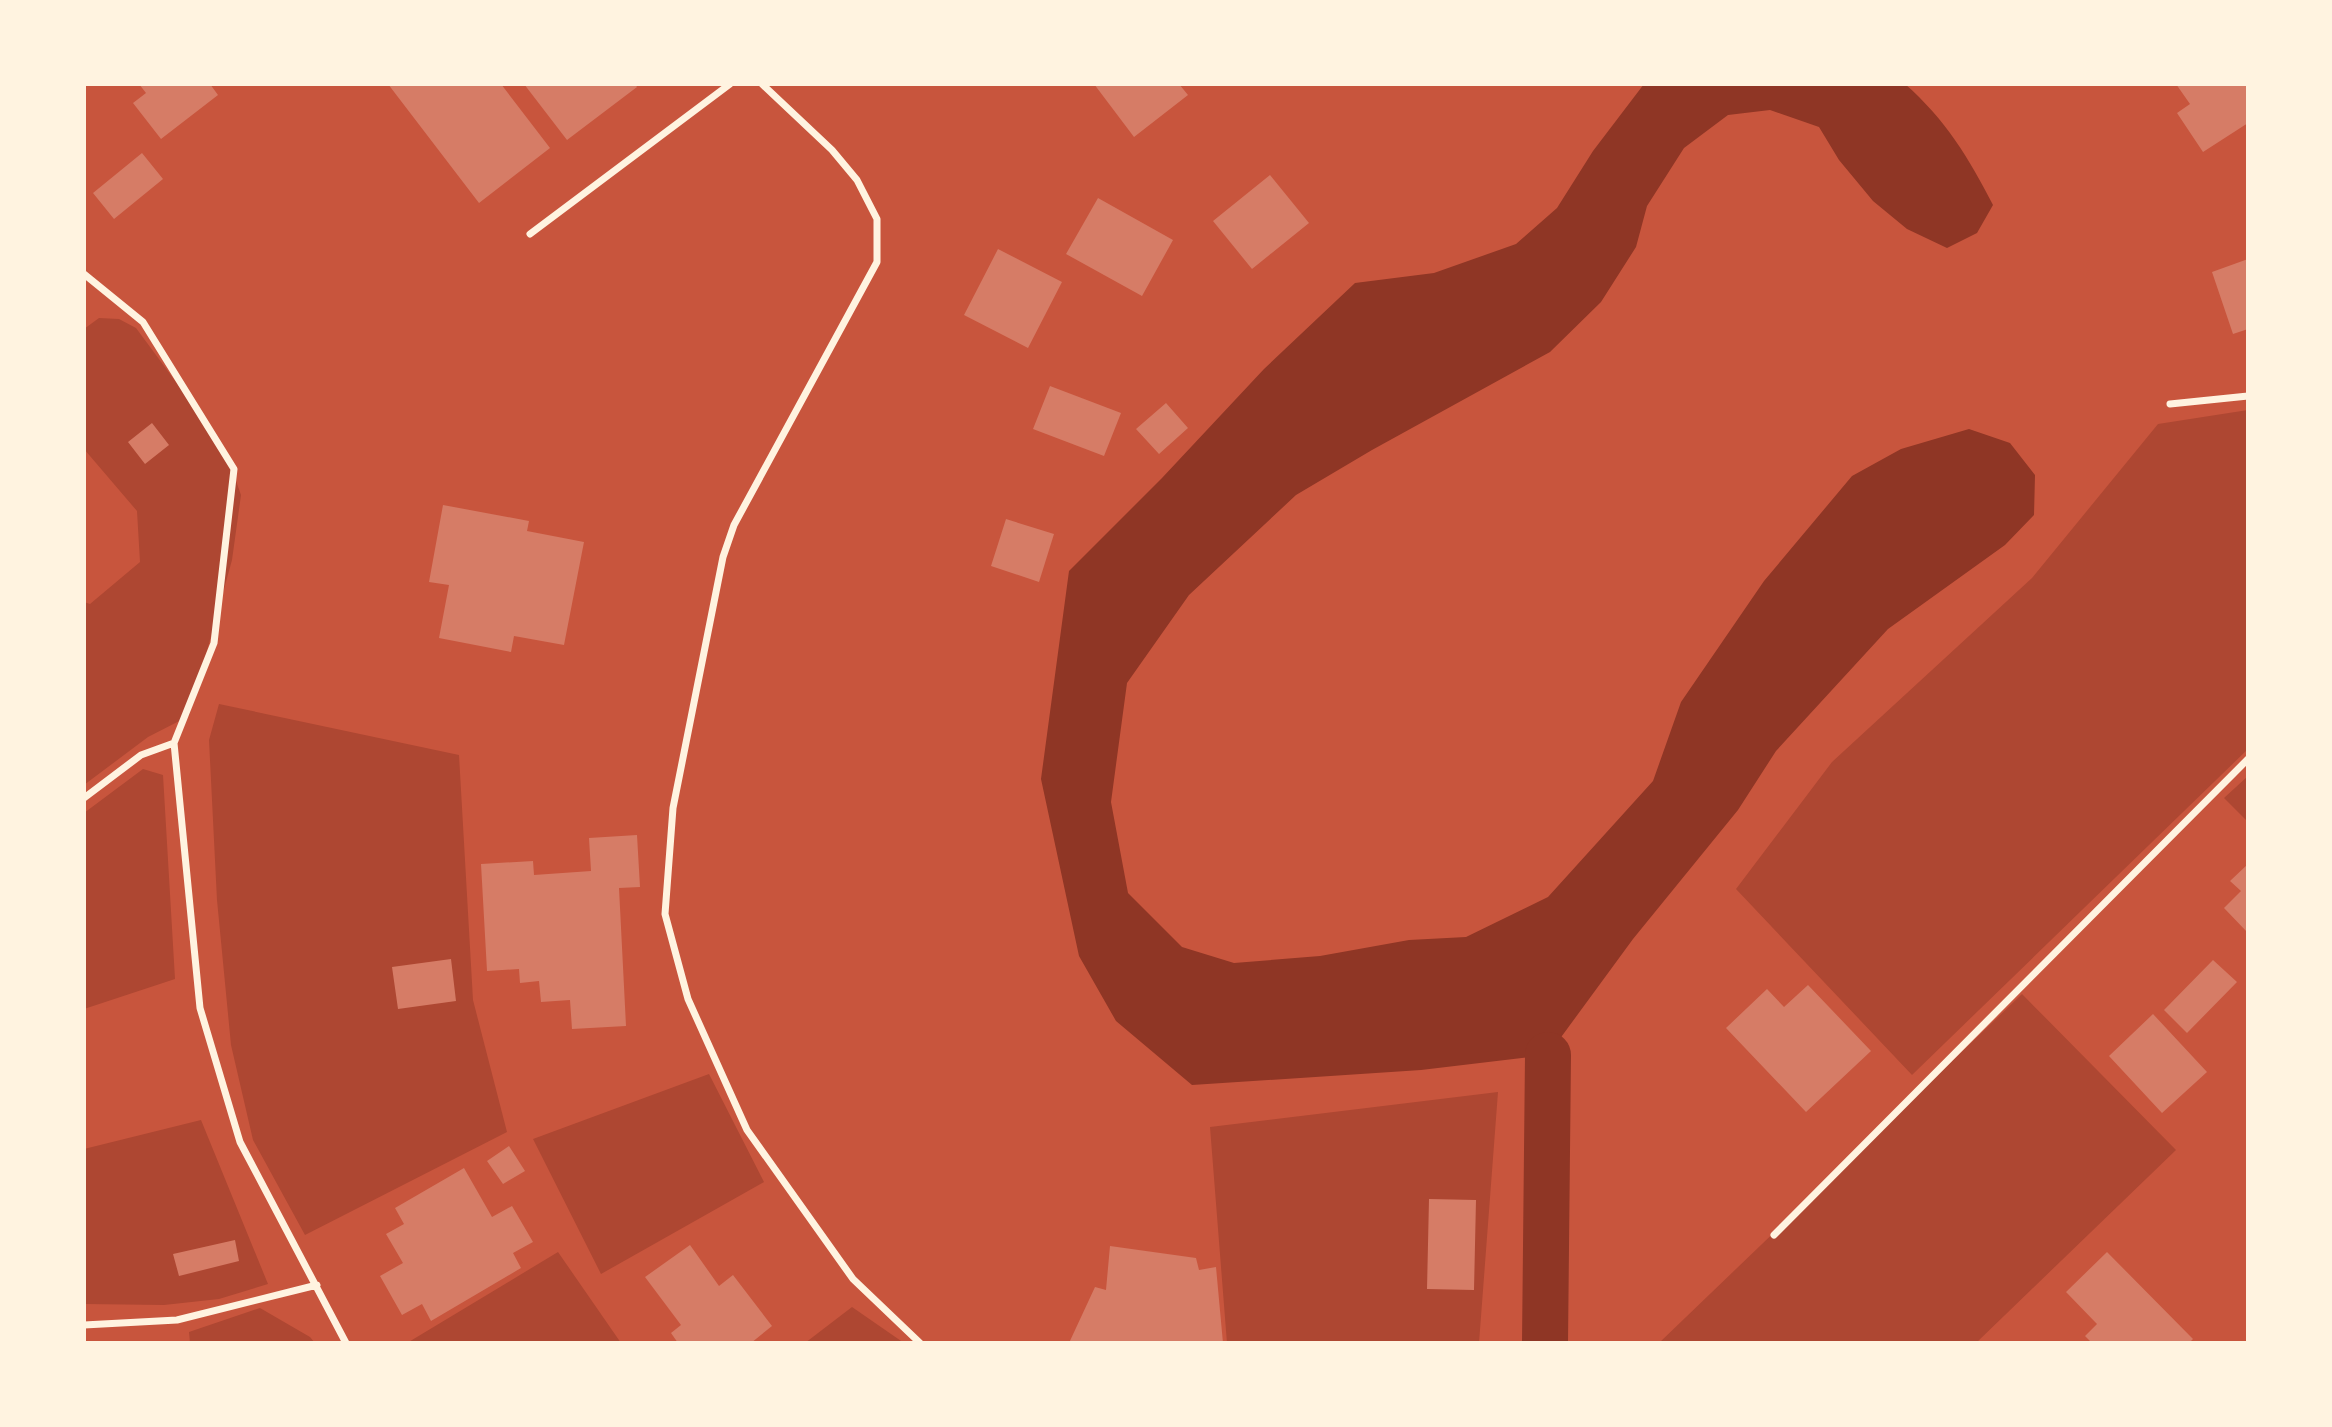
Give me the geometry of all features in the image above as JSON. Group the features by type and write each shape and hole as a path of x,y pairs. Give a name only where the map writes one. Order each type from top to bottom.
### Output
{"street":[{"path":"530,234 730,84"},
{"path":"762,84 832,150 857,180 877,219 877,262 734,525 723,557 673,808 665,914 688,999 747,1130 853,1279 920,1343"},
{"path":"84,274 144,322 234,469 214,643 174,743 200,1008 240,1142 346,1343"},
{"path":"2170,404 2248,396"},
{"path":"84,798 141,755 174,743"},
{"path":"1774,1235 2248,759"},
{"path":"84,1325 177,1320 317,1285"}],"shaded area":[{"path":"1644,84 1905,84 1932,111 1955,140 1993,205 1977,233 1947,248 1907,229 1873,201 1839,160 1819,127 1770,110 1728,115 1684,148 1647,206 1636,247 1601,302 1550,352 1296,495 1189,595 1127,683 1111,802 1128,893 1182,947 1234,963 1320,956 1409,940 1466,937 1548,897 1653,781 1681,702 1764,581 1852,476 1901,449 1969,429 2010,443 2035,475 2034,515 2005,545 1888,629 1776,751 1738,810 1633,939 1548,1055 1421,1070 1192,1085 1116,1021 1079,956 1041,779 1069,571 1162,478 1264,369 1355,283 1434,273 1516,244 1557,208 1593,151"},
{"path":"99,318 119,319 136,328 224,447 241,495 232,560 189,716 148,737 84,785 84,602 90,604 140,562 137,511 84,449 84,329"},
{"path":"2248,410 2248,749 1912,1075 1736,889 1832,762 2032,578 2158,424"},
{"path":"219,704 459,755 473,1000 507,1132 305,1235 253,1140 231,1045 217,900 209,740"},
{"path":"143,769 163,775 175,979 84,1009 84,813"},
{"path":"2248,776 2248,822 2224,798"},
{"path":"2022,994 2176,1150 1976,1343 1659,1343"},
{"path":"709,1074 764,1182 601,1274 533,1139"},
{"path":"1498,1092 1479,1343 1227,1343 1210,1127"},
{"path":"201,1120 268,1284 219,1299 164,1305 84,1304 84,1149"},
{"path":"558,1252 621,1343 407,1343"},
{"path":"852,1307 904,1343 805,1343"},
{"path":"260,1308 310,1337 315,1343 190,1343 189,1332"}],"building":[{"path":"139,84 210,84 218,95 161,139 133,103 146,93"},
{"path":"388,84 501,84 550,148 479,203"},
{"path":"524,84 635,84 637,87 567,140"},
{"path":"1094,84 1179,84 1188,95 1134,137"},
{"path":"2176,84 2248,84 2248,123 2203,152 2177,113 2190,104"},
{"path":"142,153 163,179 114,219 93,193"},
{"path":"1270,175 1309,223 1252,269 1213,221"},
{"path":"1098,198 1173,240 1142,296 1066,254"},
{"path":"998,249 1062,282 1028,348 964,315"},
{"path":"2248,259 2248,329 2233,334 2212,272"},
{"path":"1050,386 1121,413 1104,456 1033,429"},
{"path":"1166,403 1188,428 1159,454 1136,429"},
{"path":"152,423 169,445 145,464 128,442"},
{"path":"443,505 529,521 527,531 584,542 564,645 514,636 511,652 439,638 449,585 429,582"},
{"path":"1006,519 1054,534 1039,582 991,566"},
{"path":"637,835 640,887 619,888 626,1026 572,1029 570,1000 541,1002 539,981 520,983 519,969 487,971 481,864 533,861 534,875 591,871 589,838"},
{"path":"2248,864 2248,933 2224,908 2241,891 2230,881"},
{"path":"451,959 456,1001 398,1009 392,967"},
{"path":"2213,960 2237,982 2187,1033 2164,1010"},
{"path":"1808,985 1871,1051 1806,1112 1726,1028 1767,989 1784,1007"},
{"path":"2153,1014 2207,1072 2162,1113 2109,1056"},
{"path":"509,1146 525,1171 503,1184 487,1161"},
{"path":"464,1168 492,1217 512,1206 533,1242 513,1253 521,1268 431,1321 422,1304 402,1315 380,1276 403,1263 386,1234 404,1224 395,1208"},
{"path":"1429,1199 1476,1200 1474,1290 1427,1289"},
{"path":"235,1240 239,1261 179,1276 173,1254"},
{"path":"690,1245 719,1286 733,1275 772,1326 751,1343 678,1343 671,1333 681,1325 645,1277"},
{"path":"1110,1246 1196,1258 1199,1270 1216,1267 1223,1343 1069,1343 1095,1287 1106,1290"},
{"path":"2107,1252 2193,1339 2189,1343 2092,1343 2085,1336 2097,1324 2066,1292"}],"waterway":[{"path":"1545,1343 1548,1055"}]}
